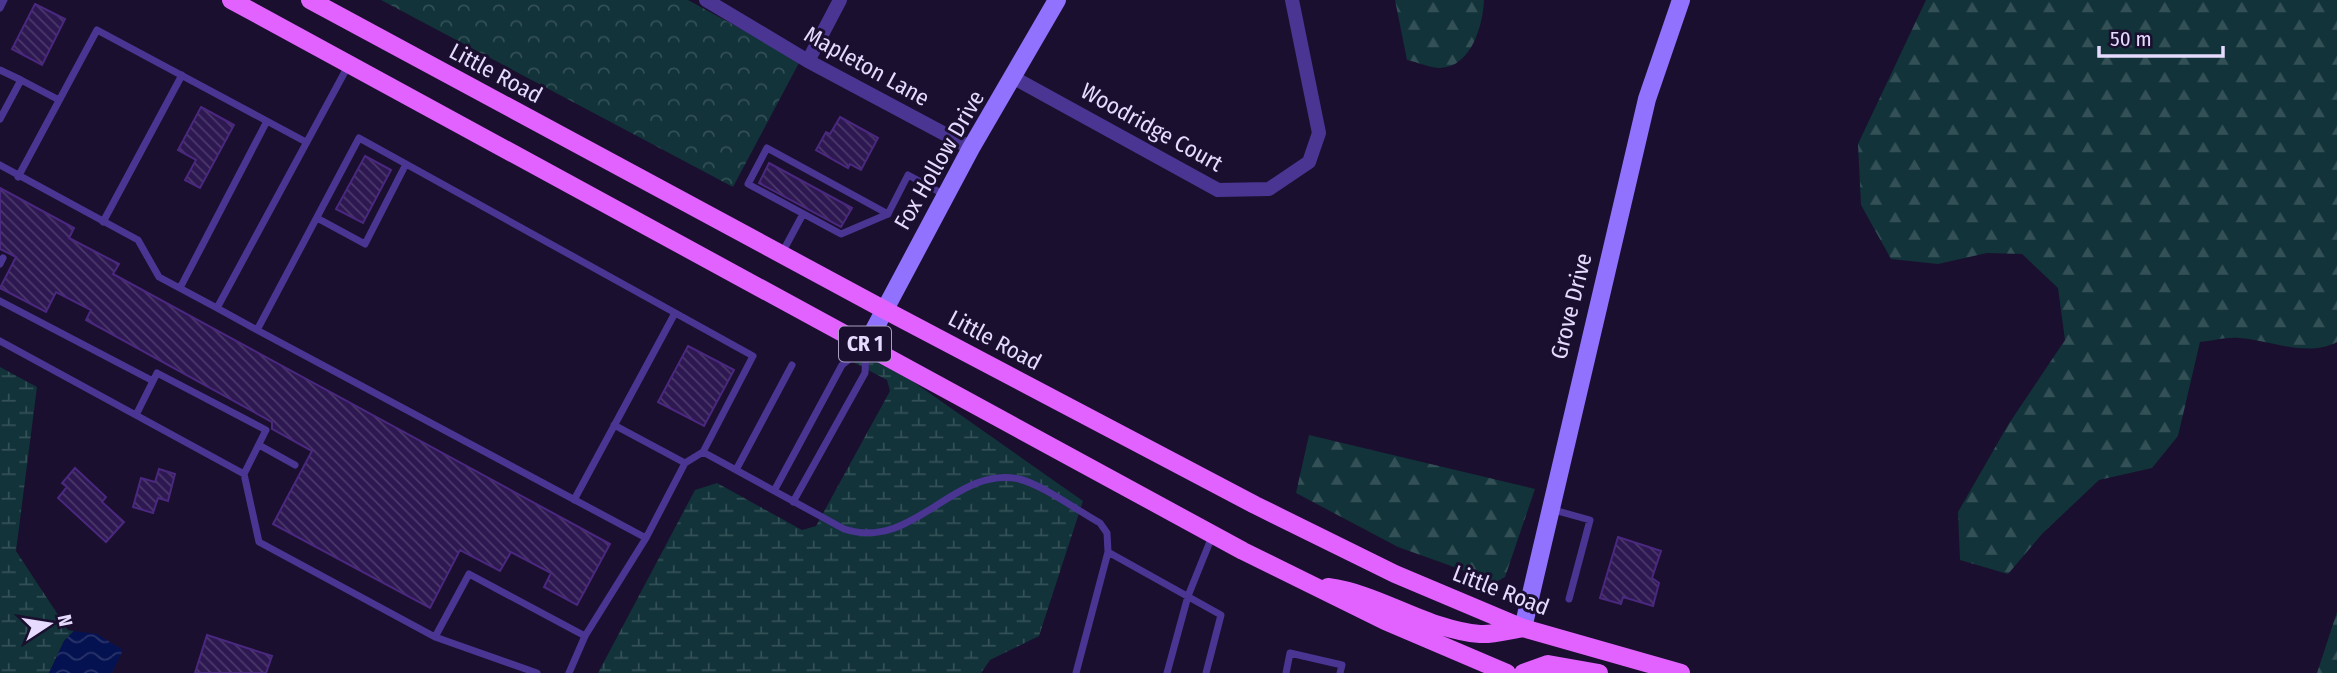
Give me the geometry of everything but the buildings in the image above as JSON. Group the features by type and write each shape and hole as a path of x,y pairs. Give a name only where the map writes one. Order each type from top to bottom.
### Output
{"main road":[{"name":"CR 1","path":"231,0 1213,534 1385,621 1507,673"},
{"name":"Little Road","path":"310,0 883,309 1255,505 1395,574 1523,628 1681,673"},
{"path":"1313,586 1349,590 1461,632 1483,634 1523,628"},
{"path":"1523,673 1548,664 1599,673"}],"street":[{"name":"Mapleton Lane","path":"706,0 808,61 971,148"},
{"path":"808,61 840,0"},
{"name":"Fox Hollow Drive","path":"866,345 971,148 1057,0"},
{"name":"Woodridge Court","path":"1014,78 1219,190 1269,189 1309,162 1319,133 1292,0"},
{"name":"Grove Drive","path":"1523,628 1647,99 1681,0"}],"lane":[{"path":"0,8 4,0"},
{"path":"18,177 97,30 306,142"},
{"path":"217,308 350,63"},
{"path":"0,70 60,100"},
{"path":"103,222 182,75"},
{"path":"0,119 21,80"},
{"path":"180,288 267,121"},
{"path":"257,330 359,138 753,356 703,452 685,463 646,538 585,636 569,673"},
{"path":"888,214 767,148 748,184 841,234 888,214 908,175 946,195"},
{"path":"317,218 365,244 406,164"},
{"path":"0,165 138,240 159,276 646,538"},
{"path":"781,254 803,214"},
{"path":"0,301 153,381"},
{"path":"574,500 675,313"},
{"path":"0,341 137,413 244,474"},
{"path":"774,492 842,365 866,345"},
{"path":"793,502 864,373 866,345"},
{"path":"736,470 792,365"},
{"path":"137,413 157,373 266,430 244,474 259,541 435,637 537,673"},
{"path":"614,425 685,463"},
{"path":"259,445 295,465"},
{"path":"703,452 844,529 869,534 884,533 992,478 1022,480 1100,523 1110,543 1076,673"},
{"path":"1549,509 1590,520 1569,599"},
{"path":"1167,673 1188,596 1213,534"},
{"path":"1108,552 1221,615 1206,673"},
{"path":"435,637 469,574 585,636"},
{"path":"1286,673 1290,653 1342,665 1340,673"}],"green space":[{"path":"381,0 688,0 800,61 733,187"},
{"path":"1395,0 1484,0 1474,43 1460,60 1451,66 1432,67 1407,60"},
{"path":"1926,0 2337,0 2337,342 2325,347 2301,348 2239,338 2200,342 2178,436 2152,468 2099,480 2042,534 2008,574 1960,560 1958,512 2008,425 2065,340 2058,288 2022,254 1987,253 1938,264 1891,259 1861,205 1858,144"},
{"path":"862,353 908,378 1083,501 1039,636 990,660 981,673 598,673 695,490 717,483 802,530 816,526 890,391 887,380 851,361"},
{"path":"0,367 37,387 16,551 68,630 74,631 64,641 49,673 0,673"},
{"path":"1309,435 1535,489 1505,577 1496,582 1398,547 1296,493"},
{"path":"2337,612 2337,673 2317,673"}],"water":[{"path":"74,631 97,634 123,650 112,673 49,673 64,641"}]}
